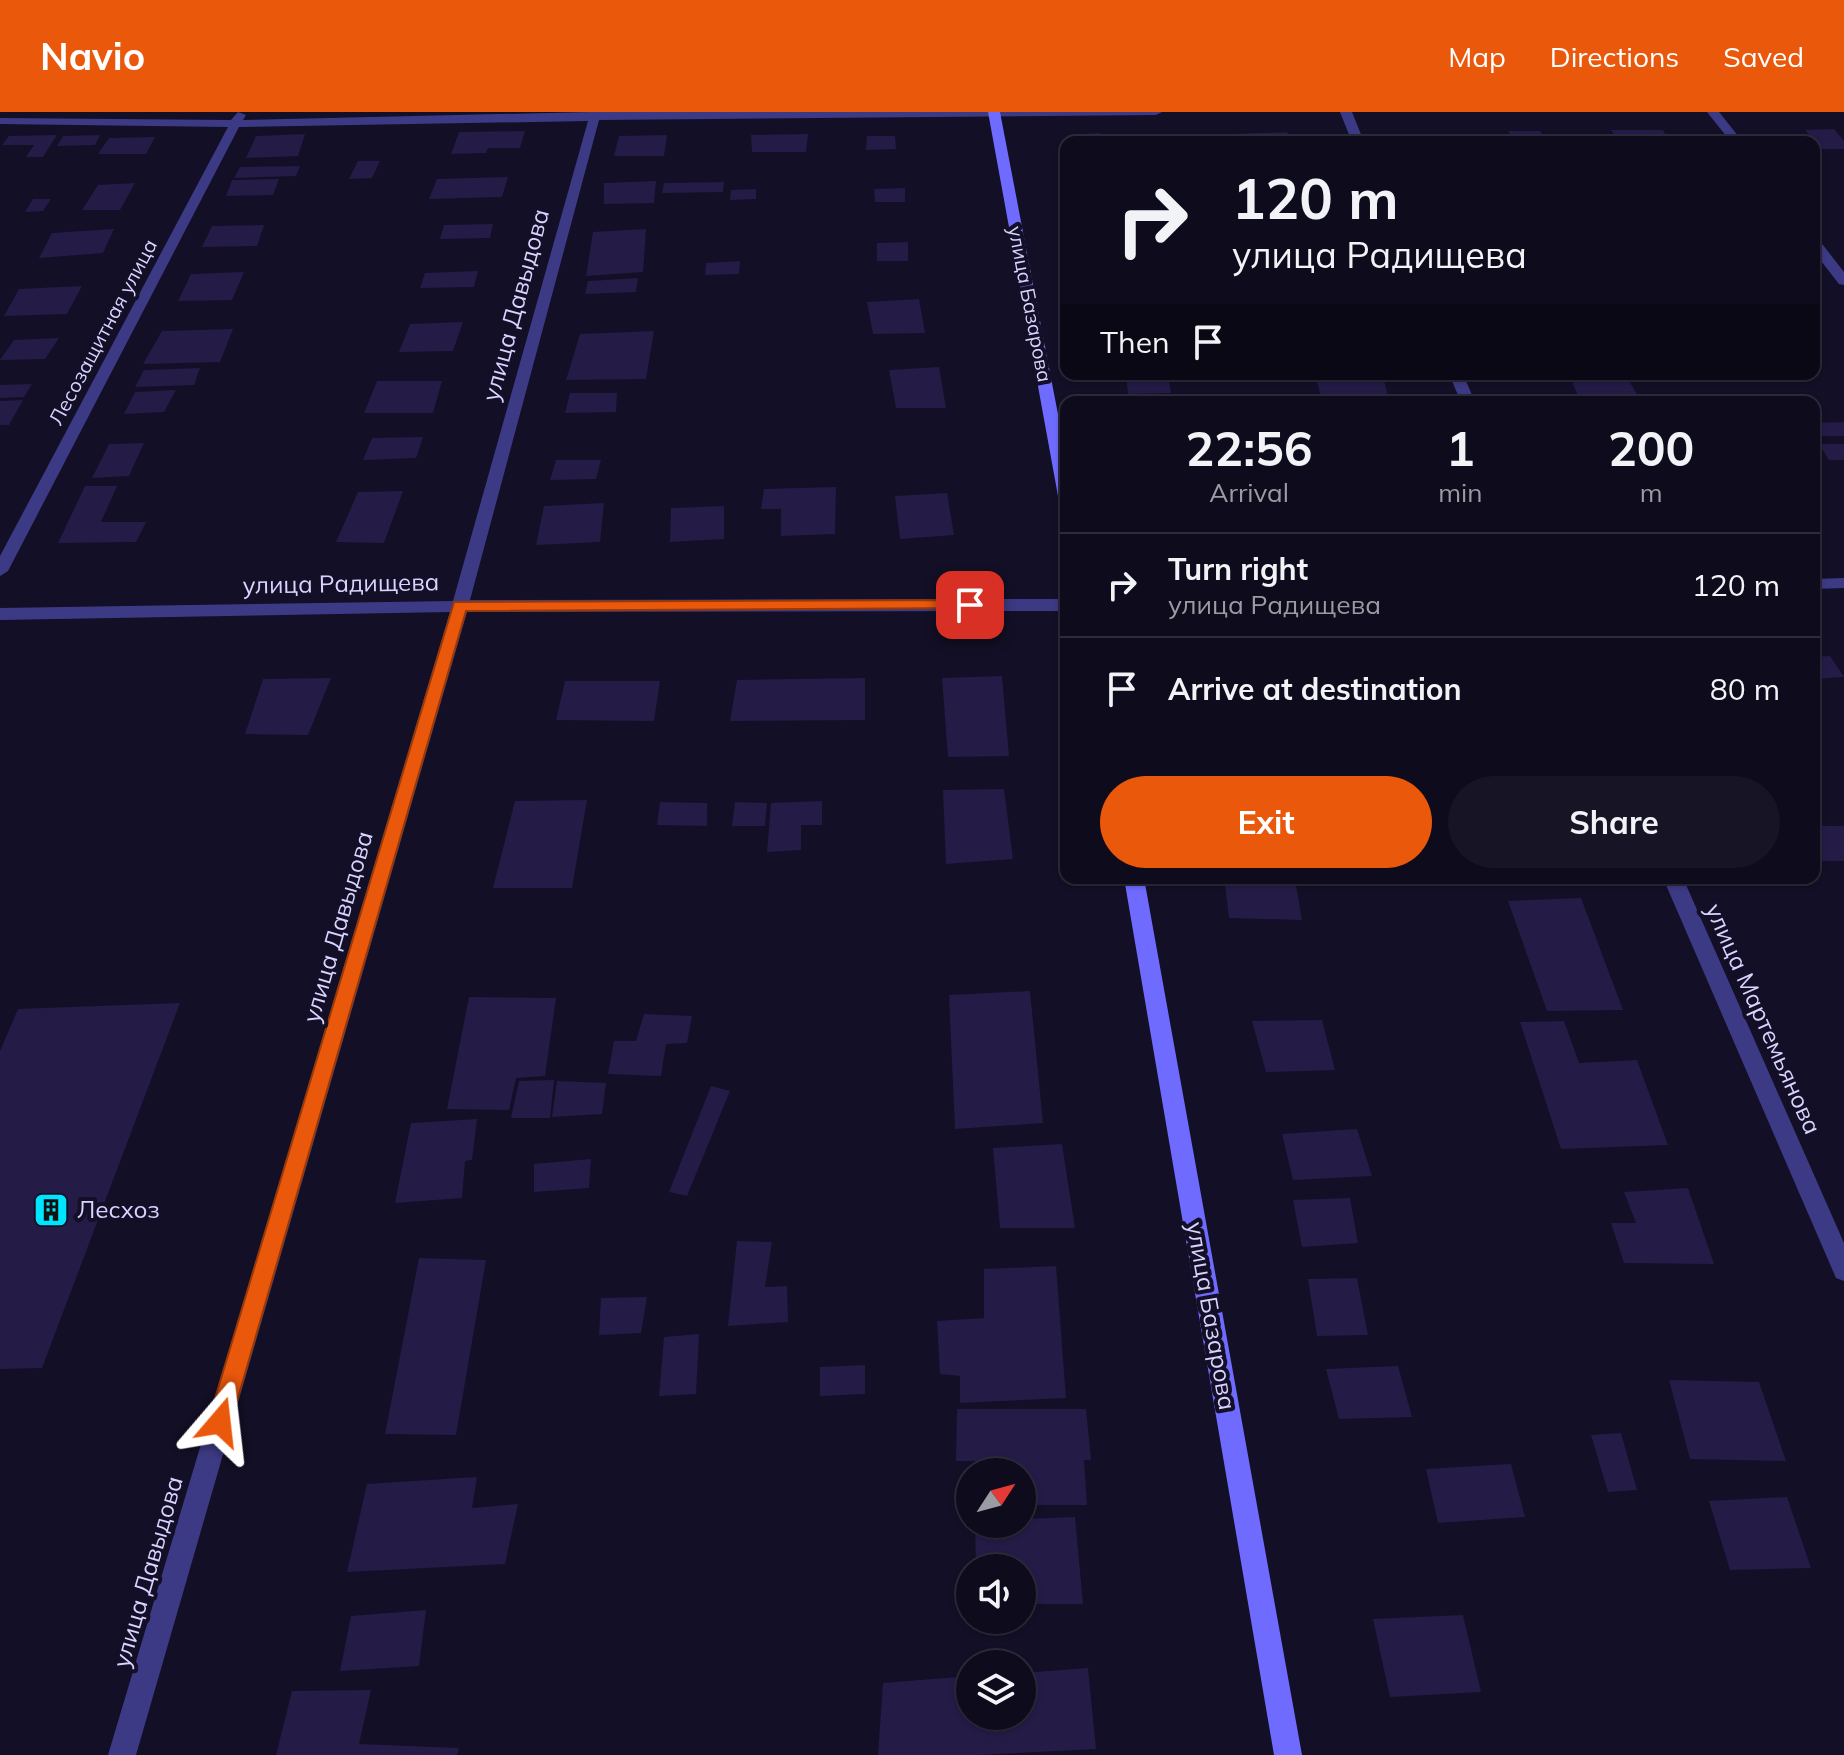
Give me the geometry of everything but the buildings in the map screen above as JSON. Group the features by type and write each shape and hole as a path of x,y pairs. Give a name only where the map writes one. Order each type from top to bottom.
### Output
{"main road":[{"name":"улица Базарова","path":"995,114 1060,464"},
{"name":"улица Базарова","path":"1135,884 1288,1755"}],"street":[{"path":"0,121 1156,112"},
{"path":"1346,112 1356,136"},
{"path":"1713,112 1732,136"},
{"name":"улица Давыдова","path":"122,1755 460,606 596,114"},
{"name":"Лесозащитная улица","path":"0,571 238,118"},
{"path":"1820,251 1844,281"},
{"path":"1820,584 1844,583"},
{"name":"улица Радищева","path":"0,614 460,606 1060,605"},
{"name":"улица Мартемьянова","path":"1676,884 1844,1270"}],"place":[{"name":"Лесхоз","path":"51,1210"}],"route":[{"path":"220,1422 460,606 970,605"}]}
